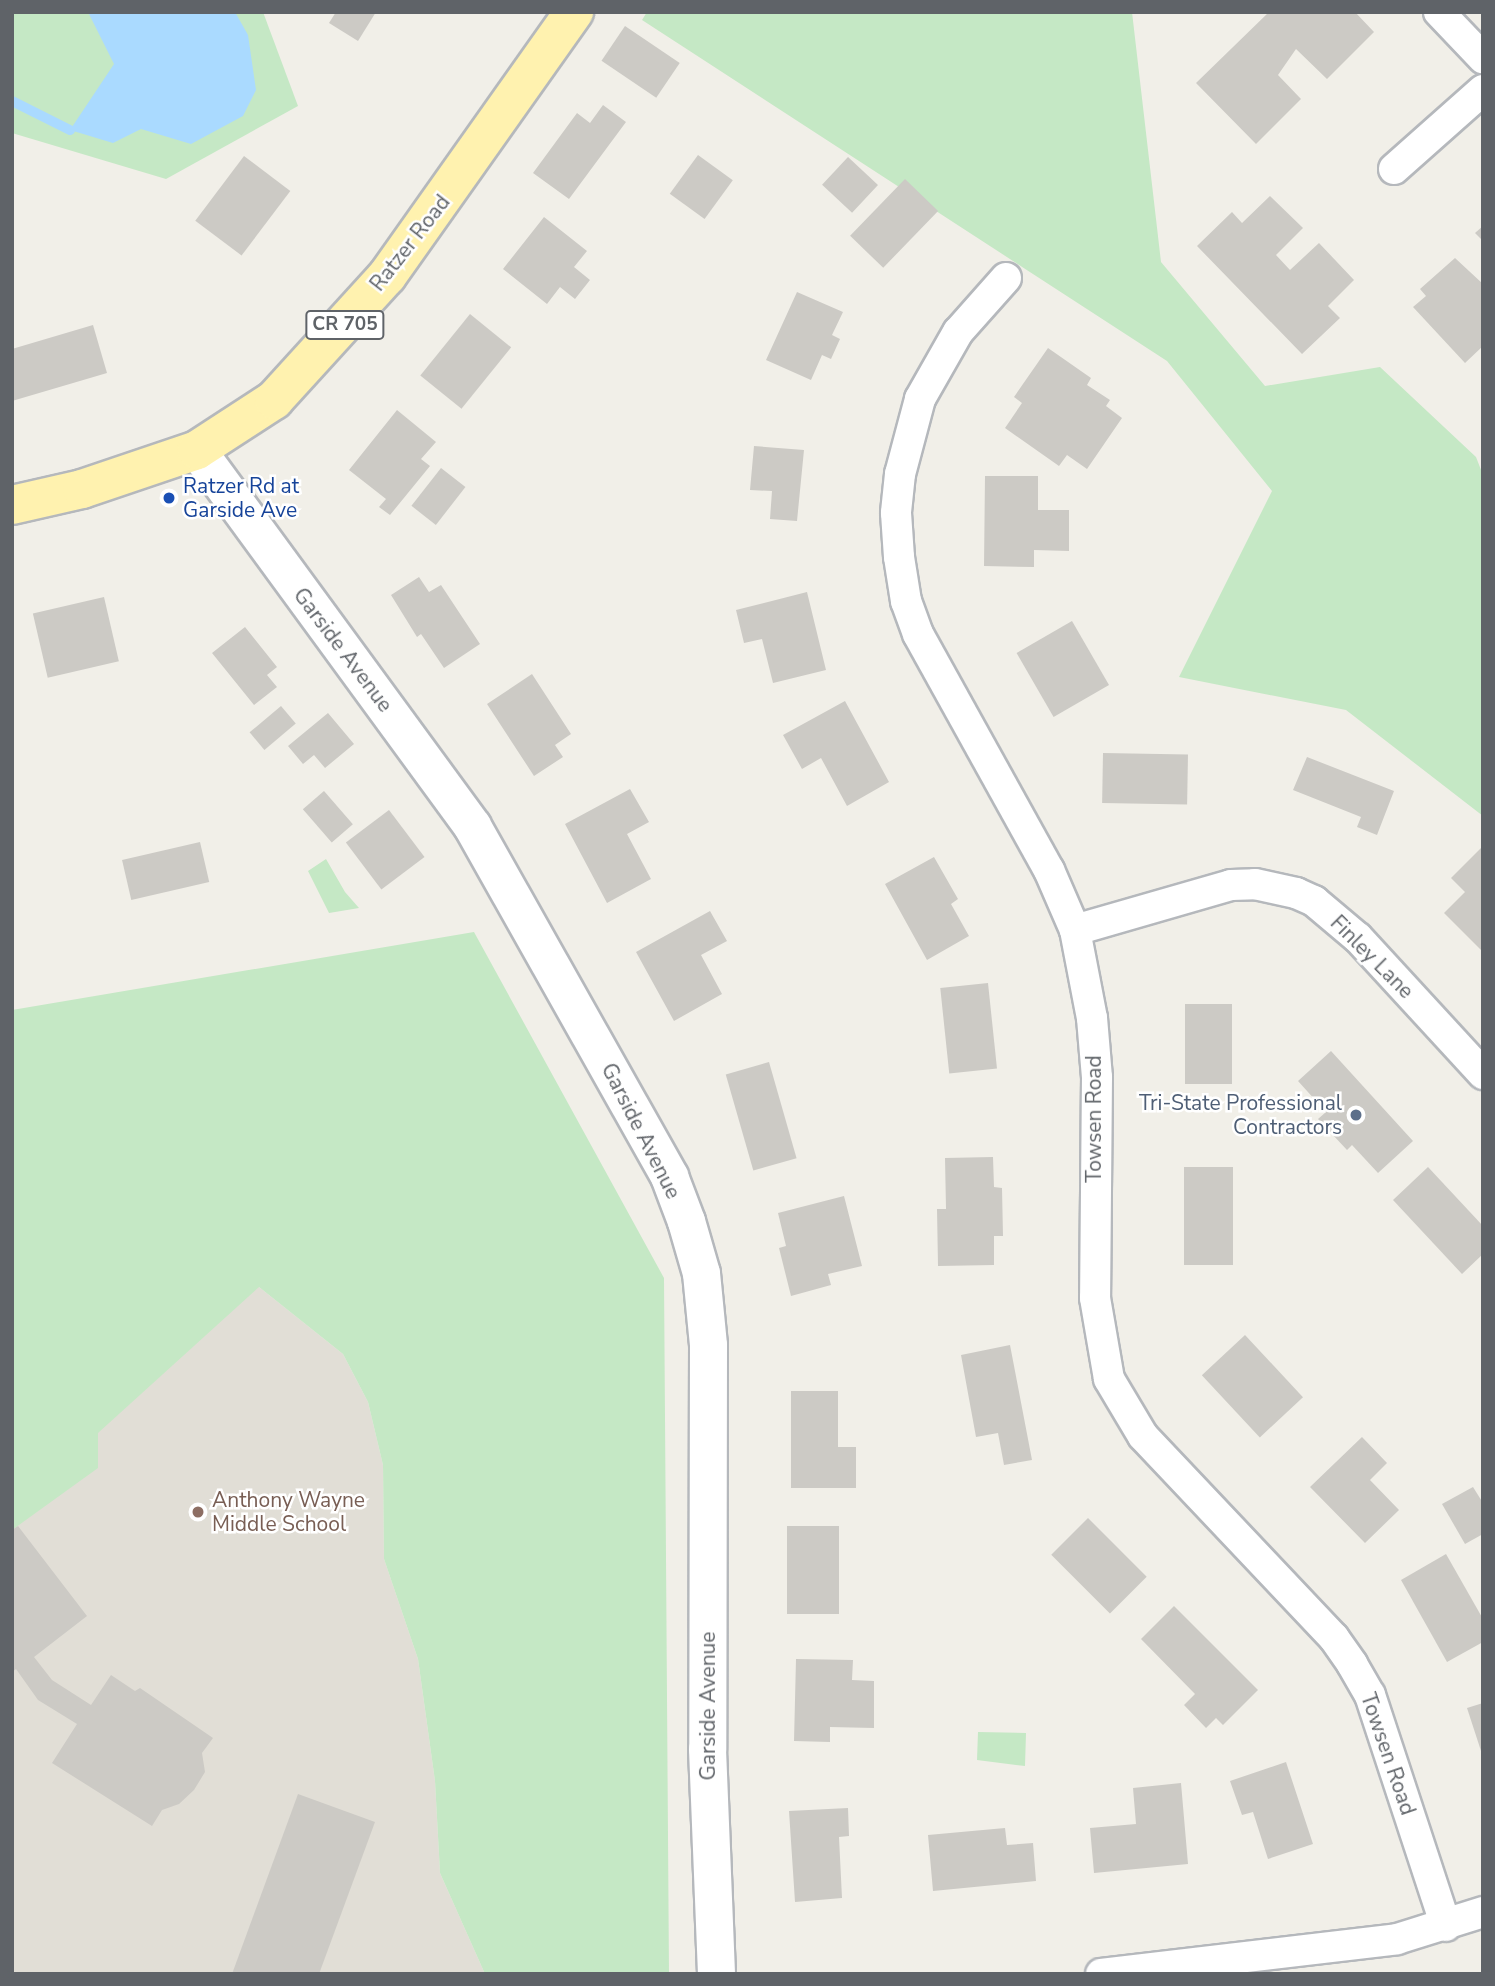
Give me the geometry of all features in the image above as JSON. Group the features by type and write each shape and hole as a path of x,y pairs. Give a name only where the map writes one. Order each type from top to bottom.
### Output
{"main road":[{"name":"Ratzer Road","path":"12,505 82,489 197,450 274,400 330,343 450,192 574,12"}],"street":[{"path":"1439,12 1483,58"},
{"path":"1394,169 1483,90"},
{"name":"Towsen Road","path":"1006,278 958,332 920,399 900,474 896,513 899,557 906,601 918,634 1049,870 1075,930 1092,1018 1097,1077 1096,1298 1109,1379 1143,1436 1334,1639 1352,1664 1370,1695 1446,1926"},
{"name":"Garside Avenue","path":"197,450 471,826 662,1164 686,1221 701,1273 708,1345 707,1749 716,1974"},
{"name":"Finley Lane","path":"1075,930 1231,885 1255,884 1296,893 1314,901 1358,938 1483,1074"},
{"path":"1101,1974 1397,1939 1446,1926 1483,1912"}],"shaded area":[{"name":"Anthony Wayne Middle School","path":"12,1010 259,1287 343,1354 368,1402 383,1465 384,1559 418,1659 435,1781 440,1873 485,1974 12,1974"}],"green space":[{"path":"12,12 263,12 298,106 166,179 12,133"},
{"path":"647,12 1132,12 1161,262 1265,386 1380,367 1476,457 1483,475 1483,816 1346,710 1179,677 1272,491 1167,361 642,20"},
{"path":"326,859 345,892 359,908 329,913 308,871"},
{"path":"474,932 664,1278 669,1974 485,1974 440,1873 435,1781 418,1659 384,1559 383,1465 368,1402 343,1354 259,1287 98,1433 98,1468 12,1530 12,1010"},
{"path":"978,1732 1026,1733 1025,1766 977,1760"}],"water":[{"path":"88,12 235,12 248,35 256,90 243,116 191,144 141,129 113,143 70,130 114,64"}],"building":[{"path":"336,12 376,12 358,41 329,23"},
{"path":"1269,12 1355,12 1374,32 1327,79 1296,49 1278,75 1301,99 1256,144 1196,83"},
{"path":"625,26 680,63 656,98 602,61"},
{"path":"603,105 626,122 569,199 533,173 577,113 590,123"},
{"path":"698,155 733,180 705,219 670,194"},
{"path":"244,156 290,191 242,256 195,221"},
{"path":"848,157 878,185 852,213 822,185"},
{"path":"905,179 938,211 883,268 850,236"},
{"path":"1270,196 1303,228 1276,255 1290,270 1319,243 1354,280 1328,306 1340,318 1302,354 1197,246 1232,212 1242,223"},
{"path":"544,217 587,251 574,267 590,280 575,299 560,287 547,304 503,269"},
{"path":"1483,226 1483,241 1475,233"},
{"path":"1455,258 1483,284 1483,346 1465,363 1413,307 1426,296 1420,289"},
{"path":"797,292 843,312 832,335 840,339 831,359 822,355 811,380 766,360"},
{"path":"470,314 511,347 461,409 420,375"},
{"path":"93,325 107,373 12,401 12,349"},
{"path":"1048,348 1091,378 1087,385 1110,400 1106,406 1122,418 1087,469 1067,455 1059,466 1005,428 1022,403 1014,397"},
{"path":"397,410 436,442 421,459 430,466 390,515 379,507 386,499 349,470"},
{"path":"754,446 804,450 797,521 770,519 772,491 750,490"},
{"path":"441,468 465,487 436,525 411,506"},
{"path":"985,476 1038,476 1038,510 1069,510 1069,551 1034,550 1034,567 984,566"},
{"path":"419,577 429,592 441,585 480,644 444,668 421,634 417,637 391,595"},
{"path":"807,592 826,670 773,683 762,639 744,643 736,610"},
{"path":"104,597 119,661 48,678 33,613"},
{"path":"1072,621 1109,685 1054,717 1017,653"},
{"path":"245,627 277,667 267,675 277,687 254,705 212,653"},
{"path":"532,674 571,734 555,745 563,757 534,776 487,704"},
{"path":"845,701 889,782 847,806 821,758 802,769 783,735"},
{"path":"281,706 296,724 264,750 250,732"},
{"path":"328,713 354,744 325,768 314,755 303,764 288,746"},
{"path":"1103,753 1188,754 1187,804 1102,803"},
{"path":"1307,757 1394,791 1377,835 1357,827 1361,817 1293,790"},
{"path":"630,789 649,822 627,834 651,879 607,903 565,824"},
{"path":"324,791 353,824 332,843 303,809"},
{"path":"389,810 425,857 381,890 346,842"},
{"path":"200,842 209,882 131,900 122,860"},
{"path":"1481,848 1483,952 1444,913 1465,892 1451,878"},
{"path":"934,857 958,899 951,904 969,936 927,960 885,884"},
{"path":"710,911 727,941 701,955 722,994 674,1021 636,952"},
{"path":"988,983 997,1069 949,1074 940,988"},
{"path":"1185,1004 1232,1004 1232,1084 1185,1084"},
{"name":"Tri-State Professional Contractors","path":"1331,1051 1413,1141 1378,1173 1352,1145 1347,1150 1318,1119 1326,1112 1298,1081"},
{"path":"769,1062 797,1158 753,1171 726,1074"},
{"path":"993,1157 994,1187 1002,1188 1003,1236 994,1236 994,1265 938,1266 937,1209 946,1209 945,1158"},
{"path":"1184,1167 1233,1167 1233,1265 1184,1265"},
{"path":"1428,1167 1483,1226 1483,1254 1462,1274 1393,1200"},
{"path":"844,1196 862,1266 828,1274 831,1285 791,1296 779,1248 786,1246 778,1213"},
{"path":"1245,1335 1303,1397 1260,1437 1202,1375"},
{"path":"1010,1345 1032,1460 1004,1465 998,1433 976,1437 961,1355"},
{"path":"791,1391 838,1391 838,1447 856,1447 856,1488 791,1488"},
{"path":"1362,1437 1387,1463 1370,1480 1399,1510 1365,1543 1310,1487"},
{"path":"1473,1487 1483,1503 1483,1534 1465,1544 1442,1504"},
{"path":"1088,1518 1147,1577 1110,1613 1051,1555"},
{"path":"18,1526 87,1616 34,1657 52,1680 91,1705 111,1675 135,1691 140,1688 213,1738 202,1753 205,1772 194,1790 179,1804 162,1810 152,1826 52,1763 77,1724 38,1700 16,1669 12,1672 12,1530"},
{"path":"787,1526 839,1526 839,1614 787,1614"},
{"path":"1446,1554 1483,1619 1483,1642 1447,1662 1401,1580"},
{"path":"1174,1606 1258,1690 1223,1725 1216,1718 1206,1728 1184,1705 1195,1694 1141,1639"},
{"path":"796,1659 853,1660 852,1680 874,1681 874,1728 830,1727 830,1742 794,1741"},
{"path":"1483,1703 1483,1754 1482,1754 1467,1708"},
{"path":"1286,1762 1313,1844 1268,1859 1253,1812 1242,1815 1230,1781"},
{"path":"1181,1783 1188,1864 1094,1873 1090,1828 1136,1824 1133,1788"},
{"path":"298,1794 375,1822 319,1974 232,1974"},
{"path":"848,1808 849,1836 839,1837 842,1898 795,1902 789,1811"},
{"path":"1005,1828 1007,1845 1033,1843 1036,1881 933,1891 928,1835"}],"waterway":[{"path":"12,101 70,130"}],"place":[{"name":"Ratzer Rd at Garside Ave","path":"169,498"},
{"name":"Tri-State Professional Contractors","path":"1356,1115"},
{"name":"Anthony Wayne Middle School","path":"198,1512"}]}
